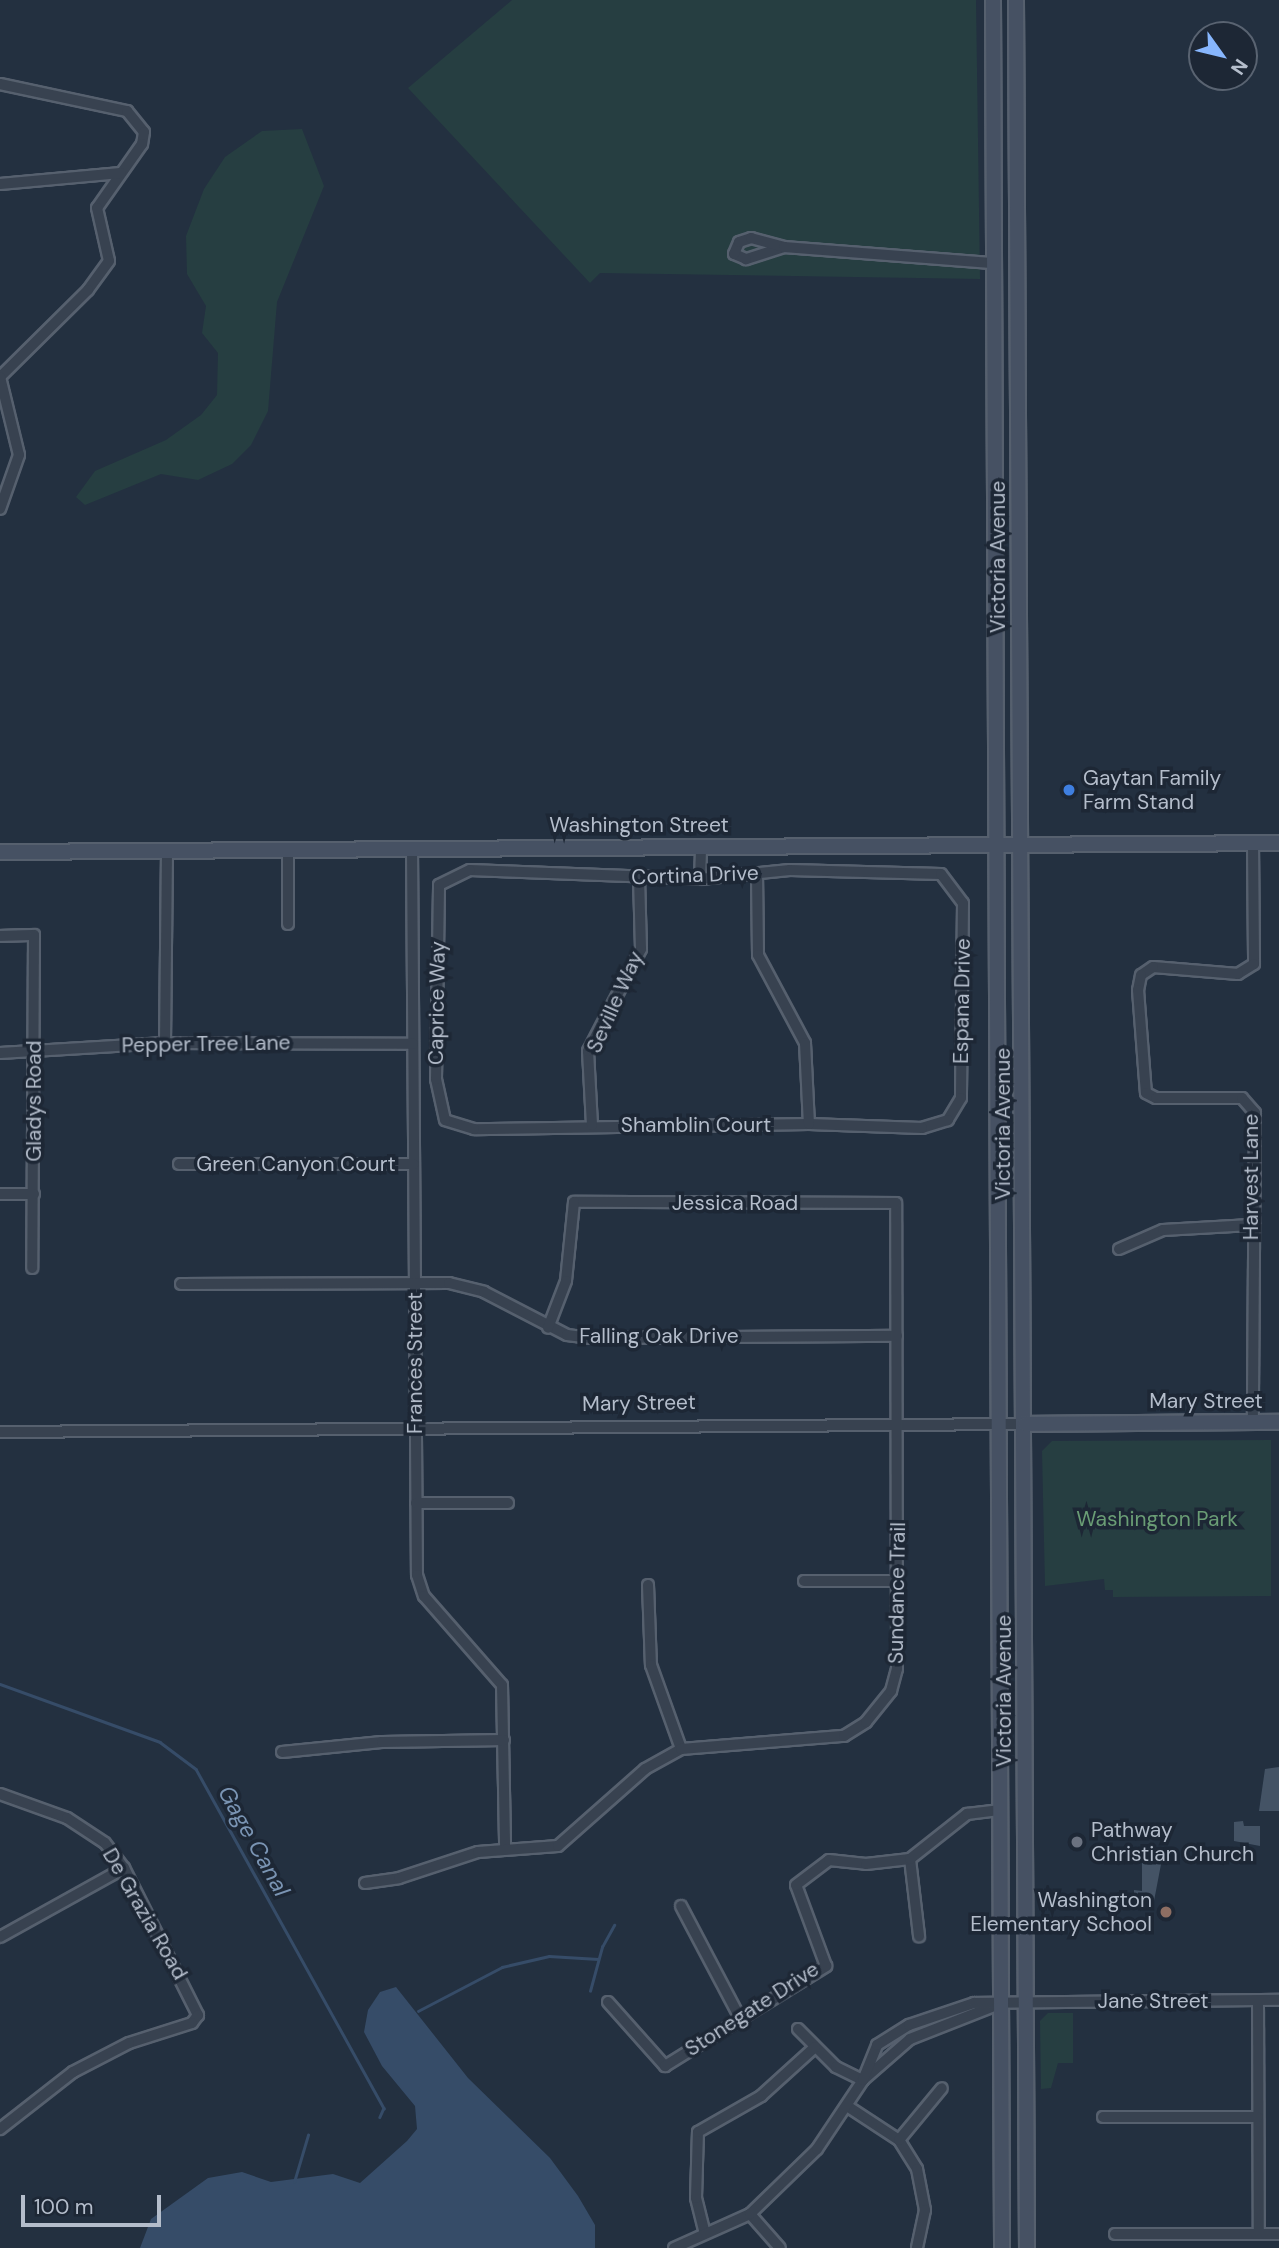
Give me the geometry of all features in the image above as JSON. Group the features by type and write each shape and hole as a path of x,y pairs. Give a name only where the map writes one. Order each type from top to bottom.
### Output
{"main road":[{"name":"Victoria Avenue","path":"993,0 1002,2248"},
{"name":"Victoria Avenue","path":"1016,0 1023,844 1027,2248"},
{"name":"Washington Street","path":"0,852 412,846 1279,843"},
{"name":"Mary Street","path":"1025,1423 1279,1422"}],"street":[{"path":"0,84 127,111 138,118 142,144 97,208 109,261 88,290 0,377 19,455 0,509"},
{"path":"0,184 121,173"},
{"path":"784,247 994,263"},
{"name":"Harvest Lane","path":"1253,843 1254,964 1238,974 1153,967 1141,975 1138,990 1146,1093 1156,1098 1242,1098 1251,1104 1253,1422"},
{"name":"Frances Street","path":"412,846 416,1575 424,1596 502,1685 505,1848"},
{"path":"700,879 701,846"},
{"path":"288,849 288,924"},
{"path":"165,1043 167,850"},
{"name":"Cortina Drive","path":"439,885 470,870 700,879 757,873 925,870 951,881"},
{"path":"757,873 758,955 805,1043 809,1124"},
{"name":"Seville Way","path":"592,1125 588,1051 641,949 639,878"},
{"name":"Espana Drive","path":"948,1120 961,1098 962,1070 963,904 951,881"},
{"name":"Caprice Way","path":"439,885 436,1079 445,1120"},
{"name":"Gladys Road","path":"0,936 34,935 32,1268"},
{"name":"Pepper Tree Lane","path":"0,1053 34,1047 165,1043 413,1044"},
{"name":"Shamblin Court","path":"445,1120 474,1129 592,1125 809,1124 922,1128 948,1120"},
{"name":"Green Canyon Court","path":"179,1164 414,1164"},
{"path":"0,1195 34,1194"},
{"name":"Jessica Road","path":"548,1328 566,1281 574,1202 896,1203"},
{"name":"Sundance Trail","path":"365,1883 505,1848 558,1846 645,1769 681,1749 718,1742 826,1739 866,1722 891,1691 897,1669 898,1581 896,1203"},
{"path":"1119,1250 1163,1230 1251,1225"},
{"name":"Falling Oak Drive","path":"181,1284 414,1282 474,1289 548,1328 592,1338 897,1336"},
{"name":"Mary Street","path":"0,1432 898,1422 1025,1423"},
{"path":"416,1503 508,1503"},
{"path":"804,1581 898,1581"},
{"path":"648,1585 651,1665 681,1749"},
{"path":"282,1752 382,1742 505,1740"},
{"name":"De Grazia Road","path":"0,1794 88,1830 124,1868 198,2015 192,2023 129,2043 73,2072 0,2129"},
{"path":"919,1936 910,1859 967,1814 1000,1810"},
{"name":"Stonegate Drive","path":"608,2002 665,2066 826,1966 796,1885 829,1860 866,1864 910,1859"},
{"path":"0,1937 124,1868"},
{"path":"681,1906 740,2018"},
{"path":"1258,2000 1259,2234"},
{"name":"Jane Street","path":"863,2080 877,2045 909,2025 955,2006 1026,2002 1279,2000"},
{"path":"674,2248 704,2230 750,2214 817,2149 863,2080 910,2039 1002,2003"},
{"path":"798,2029 836,2067 863,2080"},
{"path":"704,2230 696,2198 698,2132 761,2096 815,2047"},
{"path":"899,2140 942,2088"},
{"path":"847,2106 899,2140 924,2189 918,2248"},
{"path":"1103,2117 1258,2117"},
{"path":"750,2214 780,2248"},
{"path":"1115,2234 1279,2234"}],"green space":[{"path":"512,0 976,0 980,279 600,273 590,283 408,88"},
{"path":"302,129 324,186 277,302 268,411 251,445 232,464 198,480 161,474 85,505 76,497 95,471 166,440 201,415 217,395 218,353 202,333 206,306 187,274 186,236 204,189 225,157 262,131"},
{"name":"Washington Park","path":"1271,1440 1271,1596 1113,1597 1113,1590 1105,1590 1104,1579 1045,1586 1042,1451 1052,1441"},
{"path":"1048,2013 1073,2013 1073,2063 1058,2063 1051,2088 1041,2089 1040,2021"}],"water":[{"path":"396,1987 468,2078 550,2158 595,2225 595,2248 140,2248 151,2219 208,2178 242,2172 271,2182 333,2174 360,2183 407,2141 417,2129 415,2106 382,2066 364,2032 368,2010 380,1992"}],"building":[{"path":"1279,1767 1279,1811 1259,1811 1265,1769"},
{"path":"1243,1821 1244,1826 1260,1826 1260,1846 1234,1841 1234,1822"},
{"path":"1142,1859 1162,1859 1154,1901 1134,1901 1134,1890 1142,1891"}],"waterway":[{"name":"Gage Canal","path":"0,1684 160,1742 196,1769 384,2108 380,2117"},
{"path":"590,1991 602,1947 614,1925"},
{"path":"418,2011 502,1967 549,1956 598,1959"},
{"path":"294,2182 308,2135"}],"place":[{"name":"Gaytan Family Farm Stand","path":"1069,790"},
{"name":"Pathway Christian Church","path":"1077,1842"},
{"name":"Washington Elementary School","path":"1166,1912"}]}
